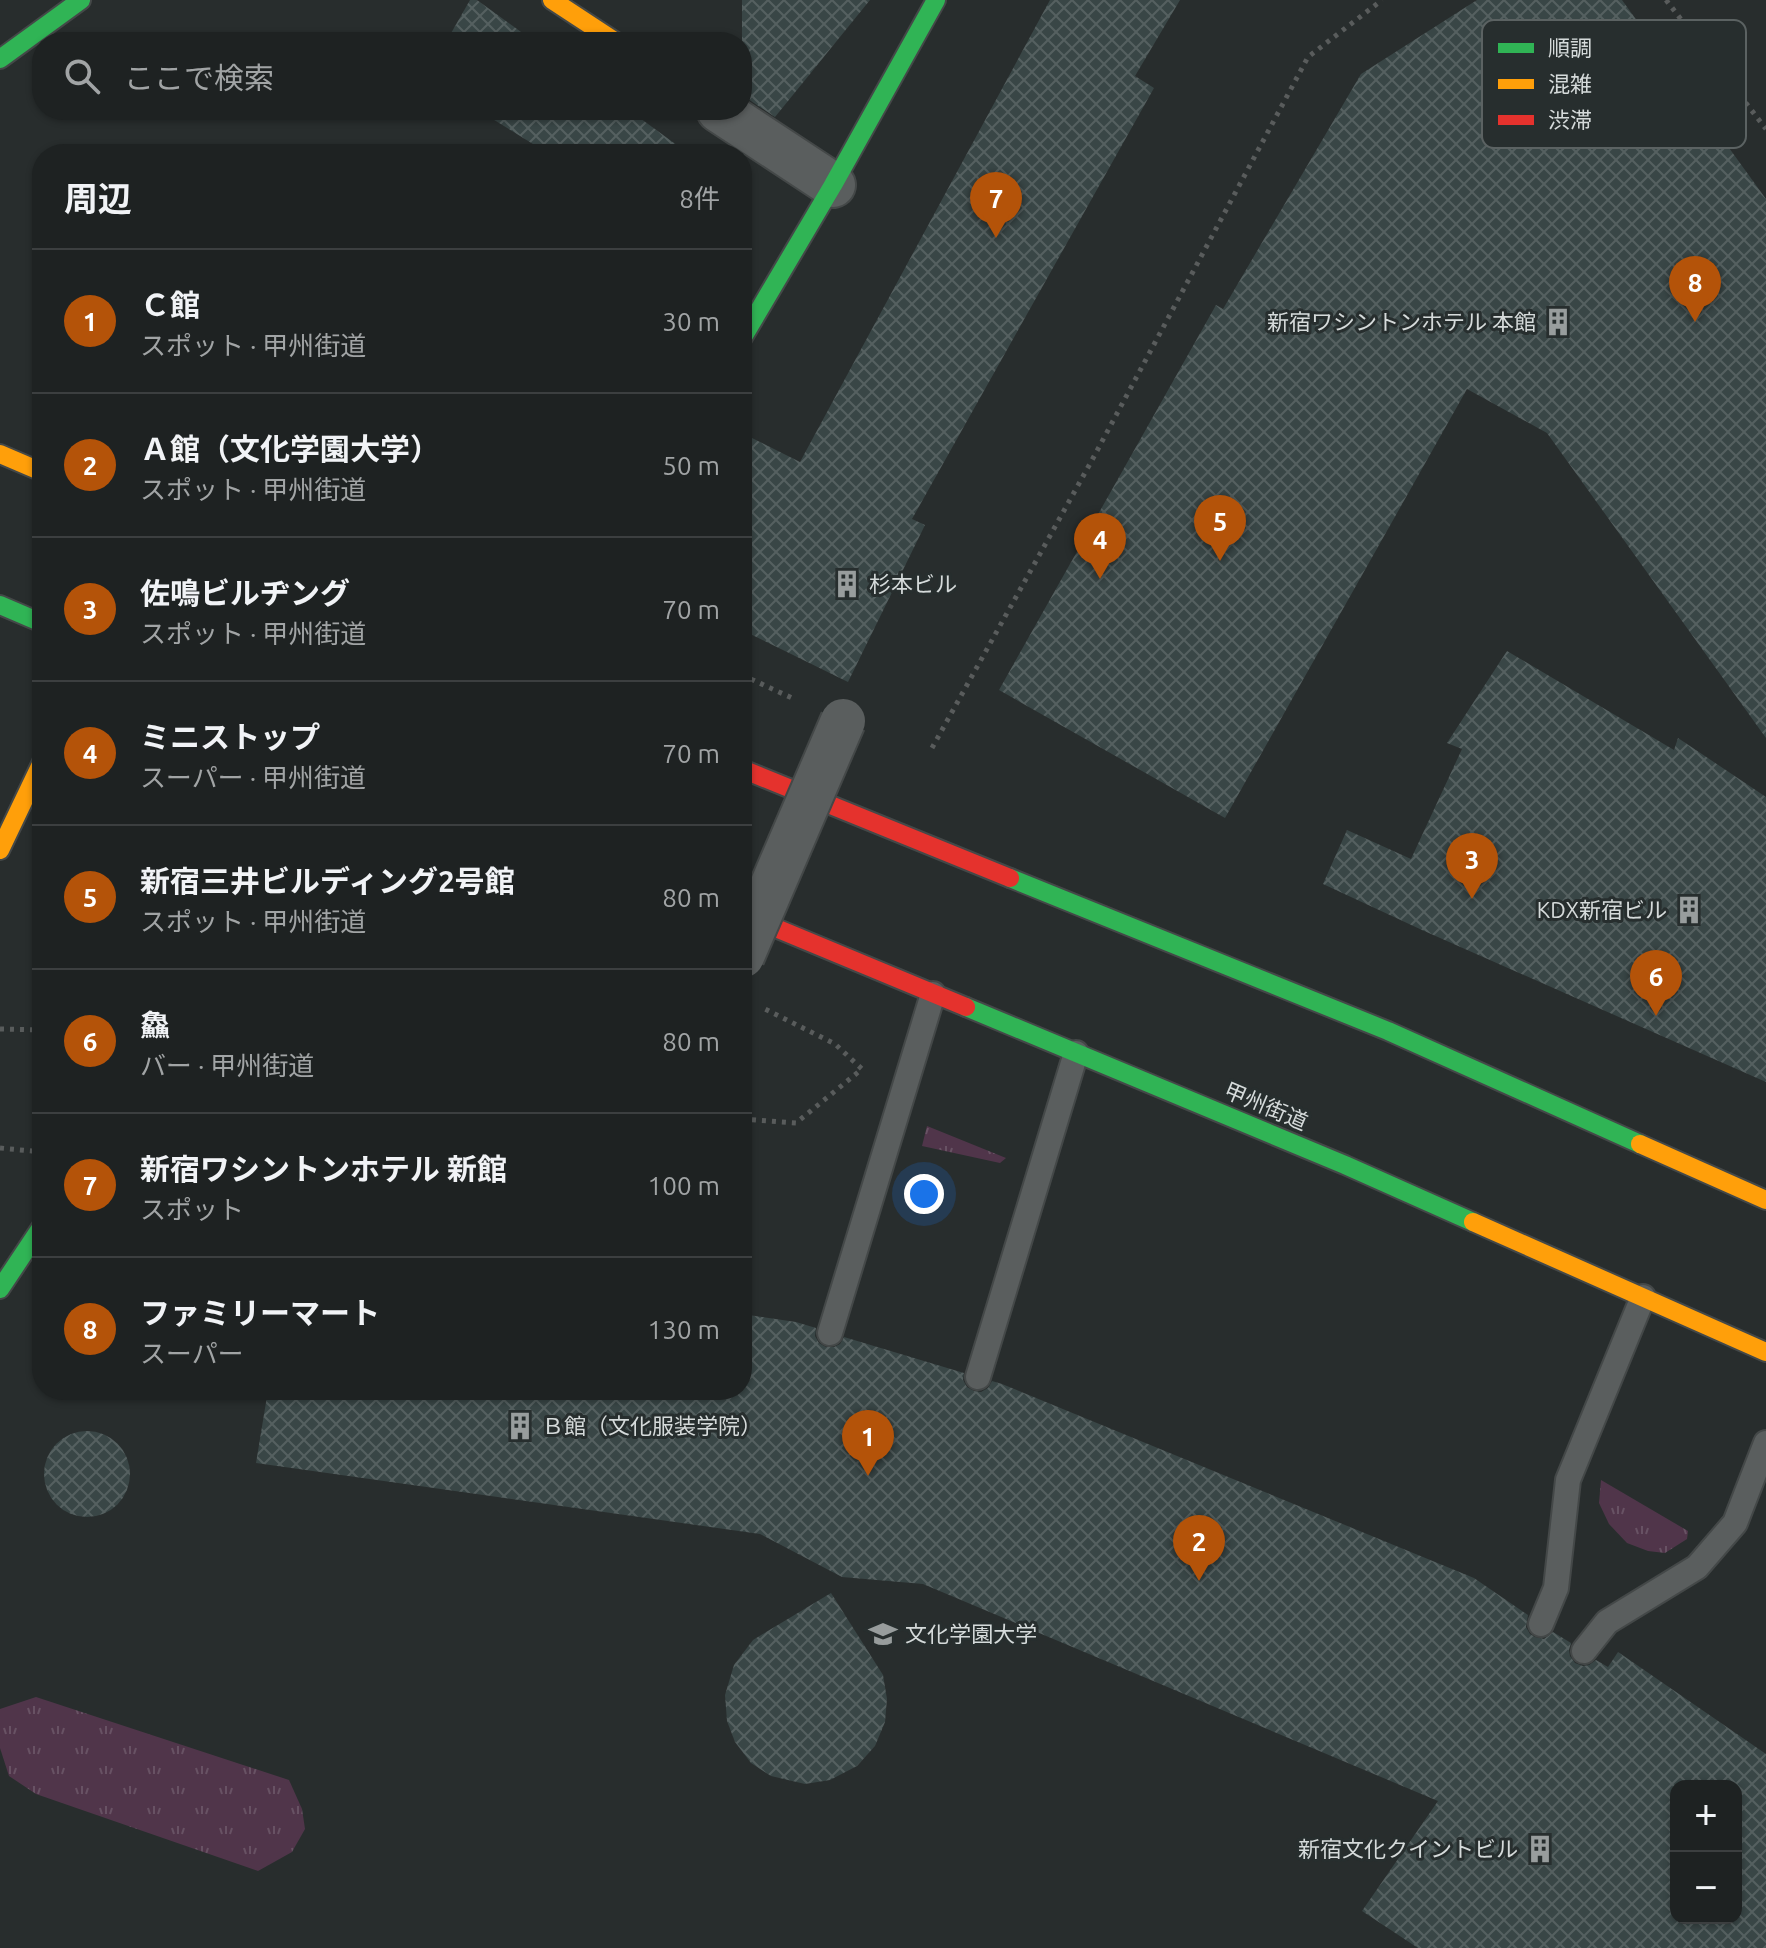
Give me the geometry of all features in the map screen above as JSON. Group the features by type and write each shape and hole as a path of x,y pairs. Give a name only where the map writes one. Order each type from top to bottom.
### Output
{"main road":[{"path":"37,32 81,0"},
{"path":"552,0 601,32"},
{"path":"752,322 936,0"},
{"path":"0,59 32,36"},
{"path":"0,454 32,468"},
{"path":"0,605 32,619"},
{"path":"752,773 1388,1031 1766,1200"},
{"path":"0,850 32,783"},
{"name":"甲州街道","path":"752,918 1345,1165 1766,1352"},
{"path":"0,1289 32,1241"}],"street":[{"path":"734,120 833,185"},
{"path":"752,933 843,721"}],"lane":[{"path":"830,1333 933,994"},
{"path":"978,1377 1076,1053"},
{"path":"1541,1624 1556,1588 1568,1480 1643,1297"},
{"path":"1584,1651 1607,1622 1697,1567 1735,1523 1766,1443"}],"path":[{"path":"932,748 1098,449 1308,57 1382,0"},
{"path":"1666,0 1682,20"},
{"path":"1746,103 1766,129"},
{"path":"752,680 774,690"},
{"path":"752,1120 796,1123 862,1069 835,1044 786,1018"},
{"path":"0,1029 32,1030"},
{"path":"0,1148 32,1151"}],"green space":[{"path":"927,1126 1006,1158 1000,1163 922,1146"},
{"path":"1601,1480 1688,1531 1687,1539 1665,1553 1627,1543 1609,1524 1599,1503"},
{"path":"36,1697 289,1780 302,1809 305,1829 292,1852 258,1871 36,1794 9,1776 0,1748 0,1709"}],"building":[{"path":"470,0 477,0 521,32 452,32"},
{"path":"742,0 870,0 775,117 752,102 752,32 742,32"},
{"path":"1050,0 1180,0 1135,76 1154,88 912,519 925,525 848,682 752,635 752,438 800,462"},
{"path":"1477,0 1622,0 1636,20 1482,20 1482,148 1729,148 1766,199 1766,738 1547,433 1467,389 1225,818 999,690 1216,305 1223,309 1361,74"},
{"path":"494,120 643,120 675,144 533,144"},
{"path":"1507,651 1674,750 1678,738 1766,797 1766,1082 1323,884 1347,830 1411,859 1462,749 1447,743"},
{"path":"752,1315 816,1328 815,1336 826,1347 840,1344 844,1337 964,1373 963,1380 974,1391 981,1392 992,1381 1002,1384 1474,1578 1528,1615 1526,1627 1530,1634 1544,1639 1553,1632 1571,1643 1570,1656 1575,1663 1583,1666 1596,1660 1608,1667 1618,1652 1766,1754 1766,1948 1418,1948 1362,1911 1438,1801 923,1584 842,1577 760,1534 256,1463 266,1400 752,1400"},
{"path":"79,1431 95,1431 118,1443 127,1457 130,1474 127,1491 118,1505 95,1517 79,1517 63,1510 51,1498 44,1482 44,1466 51,1450 63,1438"},
{"path":"831,1593 883,1675 887,1699 885,1722 875,1746 857,1766 830,1780 805,1784 771,1776 751,1763 735,1742 727,1721 725,1695 734,1665 753,1640"}],"traffic: fast":[{"path":"37,32 81,0"},
{"path":"752,322 936,0"},
{"path":"0,59 32,36"},
{"path":"0,605 32,619"},
{"path":"1010,878 1388,1031 1640,1144"},
{"path":"966,1007 1345,1165 1473,1222"},
{"path":"0,1289 32,1241"}],"traffic: slow":[{"path":"552,0 601,32"},
{"path":"0,454 32,468"},
{"path":"0,850 32,783"},
{"path":"1640,1144 1766,1200"},
{"path":"1473,1222 1766,1352"}],"traffic: jam":[{"path":"752,773 1010,878"},
{"path":"752,918 966,1007"}],"place":[{"name":"新宿ワシントンホテル 新館","path":"996,238"},
{"name":"新宿ワシントンホテル 本館","path":"1558,322"},
{"name":"ファミリーマート","path":"1695,322"},
{"name":"新宿三井ビルディング2号館","path":"1220,561"},
{"name":"ミニストップ","path":"1100,579"},
{"name":"杉本ビル","path":"847,584"},
{"name":"佐鳴ビルヂング","path":"1472,899"},
{"name":"KDX新宿ビル","path":"1689,910"},
{"name":"鱻","path":"1656,1016"},
{"name":"Ｂ館（文化服装学院）","path":"520,1426"},
{"name":"Ｃ館","path":"868,1476"},
{"name":"Ａ館（文化学園大学）","path":"1199,1581"},
{"name":"文化学園大学","path":"883,1634"},
{"name":"新宿文化クイントビル","path":"1540,1849"}]}
